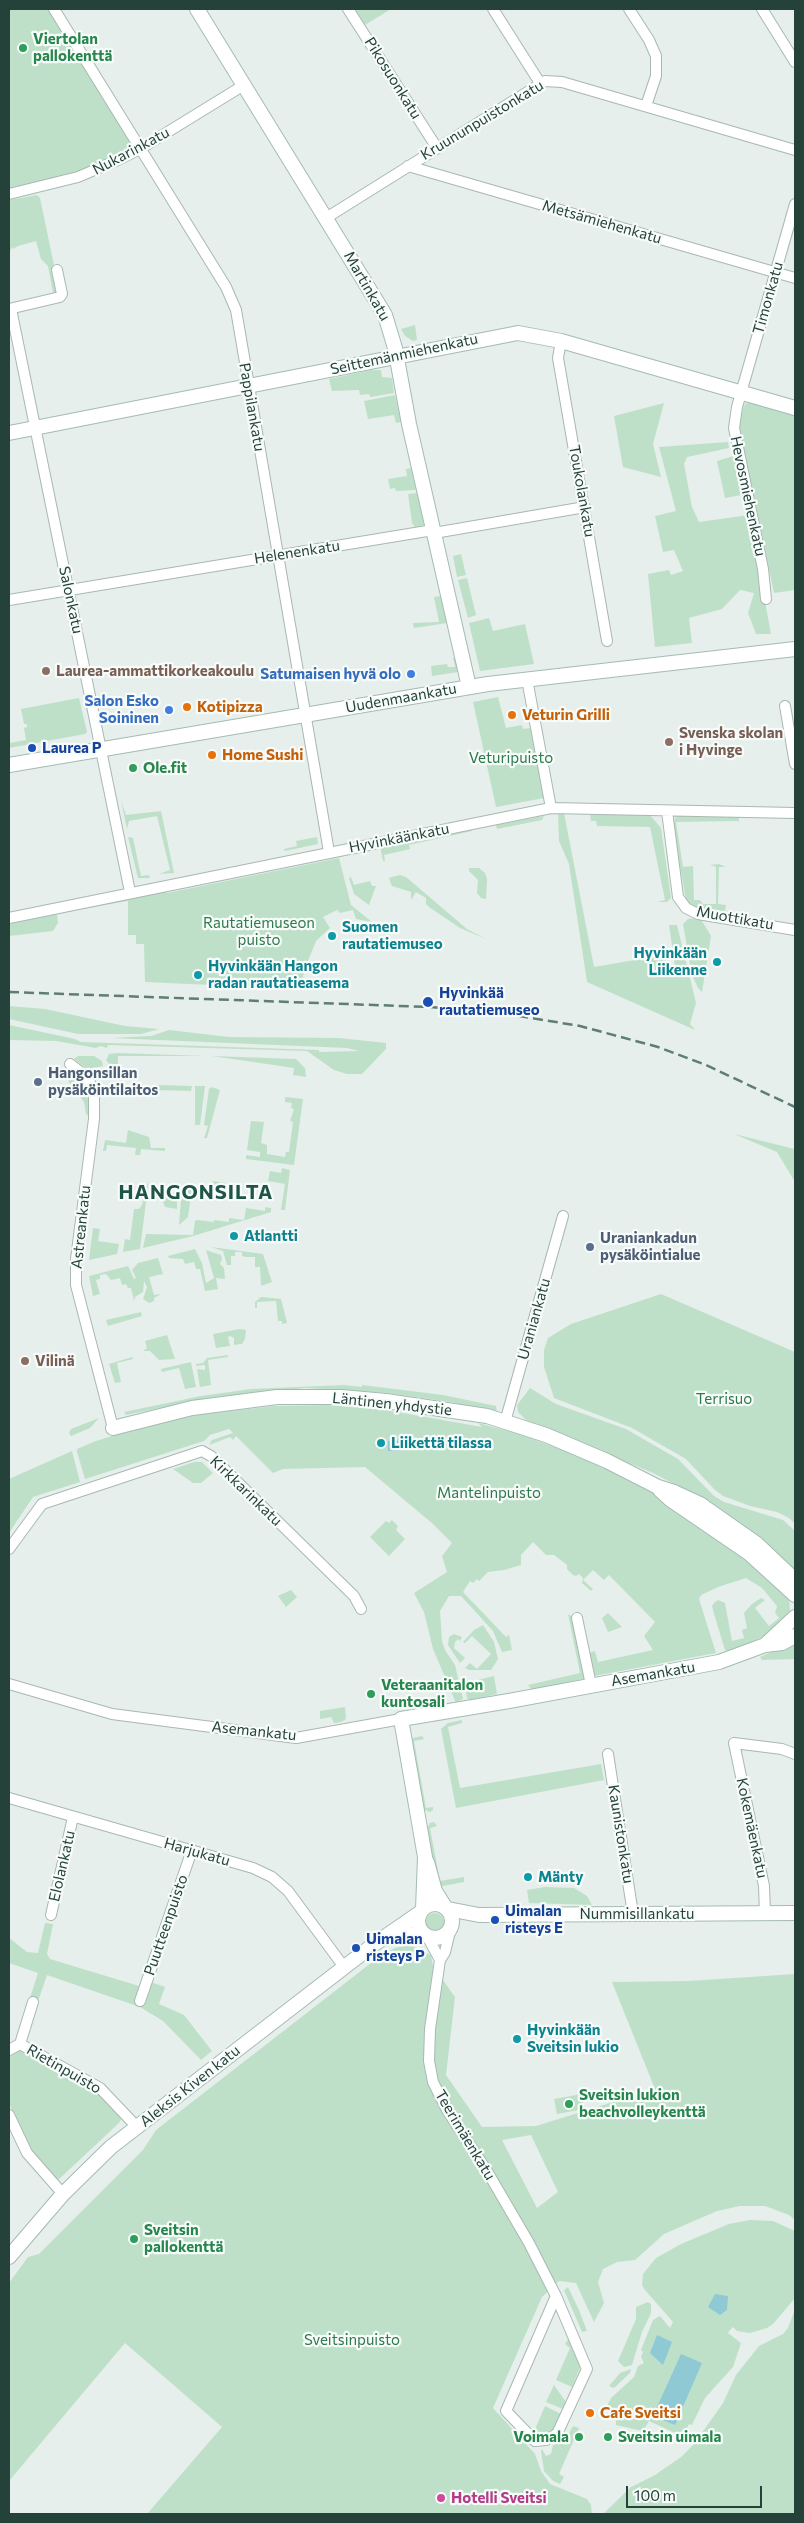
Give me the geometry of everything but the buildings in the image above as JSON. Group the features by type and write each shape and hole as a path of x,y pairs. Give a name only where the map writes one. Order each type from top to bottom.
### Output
{"street":[{"name":"Pappilankatu","path":"54,9 232,300 249,386 329,852"},
{"name":"Martinkatu","path":"197,9 381,305 391,330 469,687"},
{"name":"Pikosuonkatu","path":"348,9 436,148"},
{"path":"494,9 540,83"},
{"path":"629,9 656,56 656,76 646,106"},
{"path":"762,9 795,62"},
{"name":"Kruununpuistonkatu","path":"326,218 540,83 551,80 795,150"},
{"name":"Nukarinkatu","path":"9,194 78,177 140,149 244,85"},
{"name":"Metsämiehenkatu","path":"408,166 795,278"},
{"name":"Timonkatu","path":"741,393 795,204"},
{"path":"10,309 60,297 62,294 57,270"},
{"name":"Salonkatu","path":"10,309 130,892"},
{"name":"Seittemänmiehenkatu","path":"9,433 518,332 561,341 795,408"},
{"name":"Toukolankatu","path":"561,341 558,358 607,641"},
{"name":"Hevosmiehenkatu","path":"741,393 734,428 763,569 766,599"},
{"name":"Helenenkatu","path":"9,600 277,555 585,507"},
{"name":"Uudenmaankatu","path":"9,764 469,687 795,649"},
{"path":"527,679 551,808"},
{"path":"785,706 795,764"},
{"name":"Hyvinkäänkatu","path":"9,918 551,808 795,813"},
{"name":"Muottikatu","path":"667,811 678,897 686,908 706,915 795,930"},
{"name":"Astreankatu","path":"70,1064 87,1077 94,1090 94,1119 76,1259 76,1285 113,1428"},
{"name":"Uraniankatu","path":"505,1422 563,1216"},
{"name":"Läntinen yhdystie","path":"113,1428 217,1404 302,1396 386,1401 454,1410 546,1434 658,1487 700,1504 757,1544 795,1580"},
{"name":"Kirkkarinkatu","path":"9,1549 42,1504 202,1451 211,1456 354,1596 361,1609"},
{"name":"Läntinen yhdystie","path":"658,1487 671,1500 750,1554 795,1595"},
{"name":"Asemankatu","path":"765,1645 795,1617"},
{"path":"577,1618 591,1685"},
{"name":"Asemankatu","path":"9,1684 112,1714 296,1738 719,1662 765,1645 782,1643 795,1636"},
{"path":"401,1719 425,1857 437,1896 452,1918 450,1929 437,1938 425,1935"},
{"name":"Kokemäenkatu","path":"765,1914 764,1886 734,1743 782,1748 795,1754"},
{"name":"Kaunistonkatu","path":"608,1754 633,1914"},
{"name":"Harjukatu","path":"9,1798 252,1868 272,1877 288,1891 344,1967"},
{"name":"Elolankatu","path":"51,1915 73,1816"},
{"name":"Puutteenpuisto","path":"140,2001 192,1850"},
{"path":"425,1857 422,1910 419,1926 440,1960"},
{"path":"422,1910 434,1904 446,1908"},
{"name":"Nummisillankatu","path":"446,1908 479,1915 795,1913"},
{"name":"Aleksis Kiven katu","path":"9,2257 63,2194 111,2147 372,1944 389,1935 422,1910"},
{"name":"Nummisillankatu","path":"450,1929 479,1915"},
{"name":"Teerimäenkatu","path":"450,1929 445,1952 440,1960 429,2046 433,2082 447,2110 488,2172 556,2296 587,2369 557,2434 546,2440 535,2441 506,2411 556,2296"},
{"name":"Aleksis Kiven katu","path":"389,1935 425,1935"},
{"path":"20,2044 33,2002"},
{"name":"Rietinpuisto","path":"9,2050 20,2044 100,2088 137,2126"},
{"path":"9,2115 26,2153 63,2194"}],"green space":[{"path":"9,9 48,9 130,142 128,150 86,170 9,190"},
{"path":"355,9 391,9 365,25"},
{"path":"37,195 40,198 55,270 56,293 53,293 48,266 41,259 36,241 13,249 12,247 9,253 9,200"},
{"path":"415,325 417,340 413,341 405,336 401,329"},
{"path":"371,370 381,370 382,377 392,378 394,393 370,397 369,394 360,395 359,390 332,391 329,379"},
{"path":"395,395 401,422 396,423 394,415 368,419 364,401"},
{"path":"749,402 795,415 795,590 774,593 740,433 740,417 745,404"},
{"path":"664,403 653,444 661,477 623,467 614,416"},
{"path":"728,442 729,448 687,457 684,464 692,507 699,522 749,515 771,634 756,634 748,613 754,593 740,590 722,609 689,618 692,643 655,647 648,574 669,570 671,575 683,571 674,550 663,552 655,516 676,511 659,447"},
{"path":"737,455 741,495 725,498 717,461"},
{"path":"411,468 416,490 396,491 395,488 390,489 388,479 407,476 406,469"},
{"path":"417,493 424,525 415,527 412,523 408,494"},
{"path":"461,554 466,575 457,577 453,556"},
{"path":"467,578 476,615 468,618 458,580"},
{"path":"441,596 447,623 414,628 413,623 439,622 434,597"},
{"path":"489,618 493,631 525,624 534,664 480,671 469,623"},
{"path":"455,657 458,672 432,676 431,666 447,664 448,667 455,667 453,658"},
{"name":"Veturipuisto","path":"498,697 506,728 522,725 523,729 531,728 544,798 496,807 473,702"},
{"path":"79,698 87,732 85,734 9,748 9,743 26,740 24,728 27,727 27,724 24,724 21,709"},
{"path":"121,800 126,815 161,811 174,873 159,874 170,870 157,816 129,821 127,829"},
{"path":"558,813 564,813 594,967 658,956 664,956 666,967 675,966 669,925 677,925 696,1003 690,1024 695,1030 587,982 569,864 559,841"},
{"path":"590,813 650,815 661,828 671,898 667,902 657,902 665,900 650,827 597,826 596,821 591,821"},
{"path":"544,816 542,820 497,829 496,825"},
{"path":"680,816 739,817 739,821 676,822 683,867 693,866 694,900 700,900 703,904 716,904 716,867 710,865 719,864 726,867 719,867 718,904 726,905 725,911 695,907 686,900 673,826 675,818"},
{"path":"471,829 472,831 409,845 410,849 384,855 385,861 383,861 380,846"},
{"path":"128,837 133,838 141,876 149,875 150,878 138,878"},
{"path":"317,837 318,844 285,851 284,849 297,846 296,841"},
{"name":"Rautatiemuseon puisto","path":"339,858 351,905 372,922 356,919 353,910 340,913 337,910 323,917 330,928 316,941 304,971 301,989 145,982 144,944 136,944 136,935 128,935 128,901 65,912 166,891 167,893"},
{"path":"469,868 479,868 485,873 487,879 486,899 481,898 477,893 478,880 469,871"},
{"path":"400,875 406,877 467,929 486,939 460,928 429,907 426,904 426,898 416,892 411,900 411,892 392,886 389,878"},
{"path":"351,877 354,885 370,881 372,886 376,886 369,905 354,894 349,878"},
{"path":"57,914 58,923 53,931 9,936 9,924"},
{"path":"698,918 711,936 702,992 692,975 683,924 688,919"},
{"path":"9,1006 45,1009 125,1026 159,1029 141,1034 78,1034 9,1019"},
{"path":"9,1025 75,1039 81,1042 319,1050 319,1052 359,1051 347,1048 111,1038 151,1036 169,1030 229,1037 339,1038 386,1043 386,1049 362,1074 347,1074 334,1070 307,1051 108,1045 107,1048 101,1046 96,1048 56,1041 9,1040"},
{"path":"109,1054 205,1056 118,1056 118,1064 110,1065 106,1060"},
{"path":"78,1056 94,1056 102,1061 103,1066 87,1069 74,1059"},
{"path":"212,1056 296,1059 305,1068 306,1077 293,1075 294,1068"},
{"path":"69,1070 79,1078 87,1090 90,1101 89,1116 86,1114 84,1102 68,1081"},
{"path":"157,1085 192,1086 191,1091 156,1090"},
{"path":"195,1086 205,1086 200,1125 195,1125"},
{"path":"212,1087 220,1090 207,1138 204,1138 208,1126 204,1125 209,1089"},
{"path":"285,1097 303,1099 294,1165 246,1159 246,1155 260,1157 260,1152 247,1150 251,1121 264,1122 261,1143 267,1145 267,1154 285,1157 286,1152 289,1152 293,1122 290,1121 294,1109 291,1108 292,1103 285,1102"},
{"path":"128,1130 149,1137 151,1148 165,1148 165,1151 141,1149 140,1155 135,1155 136,1148 107,1145 106,1151 103,1151 105,1140 126,1143"},
{"path":"734,1134 795,1149 795,1182 777,1152"},
{"path":"282,1168 290,1170 285,1210 281,1210 285,1184 268,1181 270,1171 281,1173"},
{"path":"149,1179 140,1249 123,1252 125,1239 130,1240 134,1209 139,1209 142,1205"},
{"path":"213,1181 226,1183 225,1189 229,1190 228,1195 217,1194 217,1191 212,1187"},
{"path":"182,1186 192,1188 188,1217 179,1225"},
{"path":"156,1191 177,1194 177,1209 165,1207 162,1199 155,1198"},
{"path":"265,1207 271,1208 271,1212 193,1236 143,1248 146,1234 193,1235 195,1221 197,1220 229,1222 229,1218 244,1220 246,1208 265,1211"},
{"path":"93,1228 100,1229 98,1241 119,1244 117,1254 89,1260"},
{"path":"211,1247 263,1254 272,1282 261,1286 260,1267 255,1267 255,1257 242,1256 242,1252 235,1252 235,1256 231,1256 231,1265 227,1265 223,1251"},
{"path":"195,1249 202,1263 206,1283 214,1278 206,1250 221,1255 220,1264 224,1268 225,1279 216,1278 218,1289 205,1291 200,1269 196,1269 194,1262 185,1264 183,1259 169,1258 168,1256"},
{"path":"158,1258 163,1274 149,1277 154,1295 161,1294 154,1298 154,1301 149,1303 143,1299 147,1287 144,1281 143,1292 135,1297 134,1301 131,1288 128,1288 126,1284 122,1285 120,1278 111,1280 106,1274 100,1275 100,1279 96,1280 100,1294 93,1296 89,1276 128,1266 134,1279 136,1278 132,1270 138,1263"},
{"name":"Terrisuo","path":"661,1294 795,1352 795,1524 789,1518 777,1512 750,1506 723,1496 686,1459 632,1428 554,1398 544,1367 544,1350 548,1338 571,1324"},
{"path":"261,1297 281,1299 287,1323 282,1324 282,1321 278,1321 276,1301 257,1302 257,1308 255,1308 255,1302"},
{"path":"141,1312 142,1316 108,1326 106,1320"},
{"path":"240,1329 246,1330 245,1339 242,1344 234,1345 234,1338 230,1336 228,1337 230,1346 216,1348 213,1334"},
{"path":"167,1335 175,1359 159,1360 150,1351 143,1351 147,1348 145,1341"},
{"path":"228,1355 228,1357 208,1360 211,1385 200,1387 197,1369 205,1370 205,1365 196,1366 196,1364 203,1363 207,1358"},
{"path":"132,1357 133,1359 117,1363 121,1382 115,1383 109,1364"},
{"path":"191,1362 196,1387 185,1389 179,1368 162,1372 161,1369"},
{"path":"344,1385 362,1387 362,1385 443,1395 496,1406 497,1412 450,1402 388,1393 306,1388 208,1398 126,1415 124,1412 201,1396 251,1389"},
{"path":"530,1388 556,1404 626,1429 678,1459 714,1496 724,1502 783,1520 795,1531 795,1574 697,1496 653,1473 527,1421 518,1412 517,1405"},
{"name":"Mantelinpuisto","path":"330,1405 386,1410 482,1427 478,1423 519,1434 587,1459 658,1496 746,1558 789,1597 790,1611 768,1634 730,1652 725,1650 712,1606 714,1603 718,1600 725,1603 732,1641 744,1638 742,1630 747,1628 744,1613 752,1604 761,1598 765,1600 755,1608 769,1626 779,1618 775,1613 777,1606 762,1588 746,1578 718,1587 701,1595 699,1599 716,1653 594,1676 589,1653 595,1651 598,1662 653,1650 644,1636 655,1622 609,1575 604,1580 593,1570 583,1580 593,1589 591,1591 582,1583 583,1578 579,1574 573,1575 567,1569 567,1565 554,1555 546,1555 533,1542 521,1555 521,1565 488,1572 479,1581 477,1579 473,1583 470,1581 463,1592 506,1637 509,1635 512,1650 502,1652 493,1631 461,1596 449,1596 440,1611 442,1641 445,1650 455,1665 463,1699 456,1703 433,1649 424,1612 414,1593 447,1572 442,1556 452,1543 433,1524 365,1467 283,1469 273,1473 236,1436 233,1440 230,1437 209,1445 212,1440 233,1433 229,1429 210,1435 204,1441 85,1479 77,1452 77,1449 96,1441 189,1416 274,1406"},
{"path":"99,1418 90,1428 71,1436 69,1433 71,1429"},
{"path":"72,1451 80,1482 33,1497 9,1533 9,1479"},
{"path":"194,1462 202,1462 213,1473 201,1483 193,1483 173,1469"},
{"path":"392,1520 398,1526 396,1530 405,1539 389,1556 370,1537 386,1521 389,1523"},
{"path":"291,1590 297,1597 286,1607 278,1596"},
{"path":"608,1613 622,1627 608,1632 602,1618"},
{"path":"568,1614 574,1618 587,1678 532,1690 528,1685 580,1673"},
{"path":"483,1625 494,1642 498,1659 491,1670 469,1670 465,1668 470,1663 477,1669 491,1654 472,1636 465,1643 463,1642 474,1630"},
{"path":"454,1634 462,1637 460,1641 458,1639 455,1642 454,1648 465,1658 460,1663 448,1645 449,1637"},
{"path":"795,1642 795,1659 762,1660 760,1657"},
{"path":"494,1676 497,1694 470,1700 467,1698 465,1683"},
{"path":"345,1707 346,1719 341,1722 334,1723 331,1717 320,1719 320,1711"},
{"path":"462,1720 462,1723 448,1727 460,1788 601,1764 604,1780 456,1808 441,1729 448,1723"},
{"path":"422,1736 424,1739 414,1741 426,1808 433,1807 433,1810 430,1812 423,1809 409,1739"},
{"path":"434,1822 437,1826 430,1828 440,1881 464,1877 464,1882 438,1887 426,1830 430,1823"},
{"path":"545,1887 574,1888 587,1896 592,1905 529,1903 527,1890"},
{"path":"431,1913 439,1913 445,1919 445,1927 439,1933 431,1933 425,1927 425,1919"},
{"path":"45,1923 53,1924 47,1954 50,1959 139,1986 142,1979 165,1987 159,2004 184,2015 212,2051 201,2060 163,2021 140,2007 47,1975 37,2004 29,2001 38,1973 9,1963 9,1938 27,1952 38,1953"},
{"name":"Sveitsinpuisto","path":"410,1945 431,1955 433,1966 455,1997 446,2075 482,2127 536,2126 655,2089 612,1982 689,1981 795,1974 795,2220 789,2215 765,2206 740,2206 717,2211 664,2234 635,2260 617,2262 603,2269 598,2282 604,2303 594,2322 576,2283 559,2281 542,2297 493,2408 535,2454 541,2471 550,2484 587,2499 591,2505 592,2514 147,2514 222,2427 125,2343 9,2481 9,2283 28,2257 39,2254 143,2150 156,2130 380,1956 395,1948","holes":["531,2135 558,2192 537,2208 502,2140"]},
{"path":"23,2049 98,2092 122,2117 119,2123 56,2182 29,2150 9,2103 9,2054"},
{"name":"Sveitsin lukion beachvolleykenttä","path":"582,2094 584,2109 557,2114 554,2099"},
{"path":"750,2220 773,2221 795,2231 795,2298 773,2324 767,2328 750,2333 737,2331 733,2327 730,2330 728,2333 741,2343 733,2367 705,2398 692,2425 689,2424 686,2430 683,2429 681,2433 677,2434 649,2421 643,2431 616,2425 616,2421 607,2409 608,2404 611,2398 634,2377 638,2366 644,2363 641,2357 643,2352 641,2350 653,2320 660,2316 670,2328 673,2322 645,2290 642,2285 643,2274 656,2258 681,2244 729,2224"},
{"path":"568,2287 587,2331 582,2332 564,2290"},
{"path":"648,2302 651,2304 651,2313 642,2332 632,2365 624,2367 618,2361 636,2319 636,2307"},
{"path":"795,2309 795,2514 603,2514 631,2487 655,2475 681,2457 694,2444 723,2403 736,2375 759,2346 783,2334 788,2328"},
{"path":"569,2338 581,2365 572,2387 556,2380 570,2348 565,2344"},
{"path":"631,2369 630,2373 614,2388 609,2386 620,2373"},
{"path":"554,2385 566,2402 563,2409 546,2402"},
{"path":"545,2406 561,2414 552,2433 536,2436 533,2434"},
{"path":"573,2426 579,2428 559,2474 564,2477 560,2484 553,2481 544,2471 541,2451 542,2449 546,2456 551,2454 553,2445 566,2439"}],"water":[{"path":"407,1440 407,1450 388,1451 388,1441"},
{"path":"715,2294 728,2296 727,2310 720,2315 708,2307"},
{"path":"657,2335 672,2342 663,2365 650,2353"},
{"path":"681,2354 702,2363 675,2425 653,2416"}],"railway":[{"path":"9,992 430,1007 501,1013 580,1026 658,1047 706,1065 795,1107"}],"place":[{"name":"Viertolan pallokenttä","path":"23,48"},
{"name":"Laurea-ammattikorkeakoulu","path":"46,671"},
{"name":"Satumaisen hyvä olo","path":"411,674"},
{"name":"Kotipizza","path":"187,707"},
{"name":"Salon Esko Soininen","path":"169,710"},
{"name":"Veturin Grilli","path":"512,715"},
{"name":"Svenska skolan i Hyvinge","path":"669,742"},
{"name":"Laurea P","path":"32,748"},
{"name":"Home Sushi","path":"212,755"},
{"name":"Ole.fit","path":"133,768"},
{"name":"Suomen rautatiemuseo","path":"332,936"},
{"name":"Hyvinkään Liikenne","path":"717,962"},
{"name":"Hyvinkään Hangon radan rautatieasema","path":"198,975"},
{"name":"Hyvinkää rautatiemuseo","path":"428,1002"},
{"name":"Hangonsillan pysäköintilaitos","path":"38,1082"},
{"name":"Atlantti","path":"234,1236"},
{"name":"Uraniankadun pysäköintialue","path":"590,1247"},
{"name":"Vilinä","path":"25,1361"},
{"name":"Liikettä tilassa","path":"381,1443"},
{"name":"Veteraanitalon kuntosali","path":"371,1694"},
{"name":"Mänty","path":"528,1877"},
{"name":"Uimalan risteys E","path":"495,1920"},
{"name":"Uimalan risteys P","path":"356,1948"},
{"name":"Hyvinkään Sveitsin lukio","path":"517,2039"},
{"name":"Sveitsin lukion beachvolleykenttä","path":"569,2104"},
{"name":"Sveitsin pallokenttä","path":"134,2239"},
{"name":"Cafe Sveitsi","path":"590,2413"},
{"name":"Voimala","path":"579,2437"},
{"name":"Sveitsin uimala","path":"608,2437"},
{"name":"Hotelli Sveitsi","path":"441,2498"}],"district":[{"name":"HANGONSILTA","path":"196,1192"}]}
